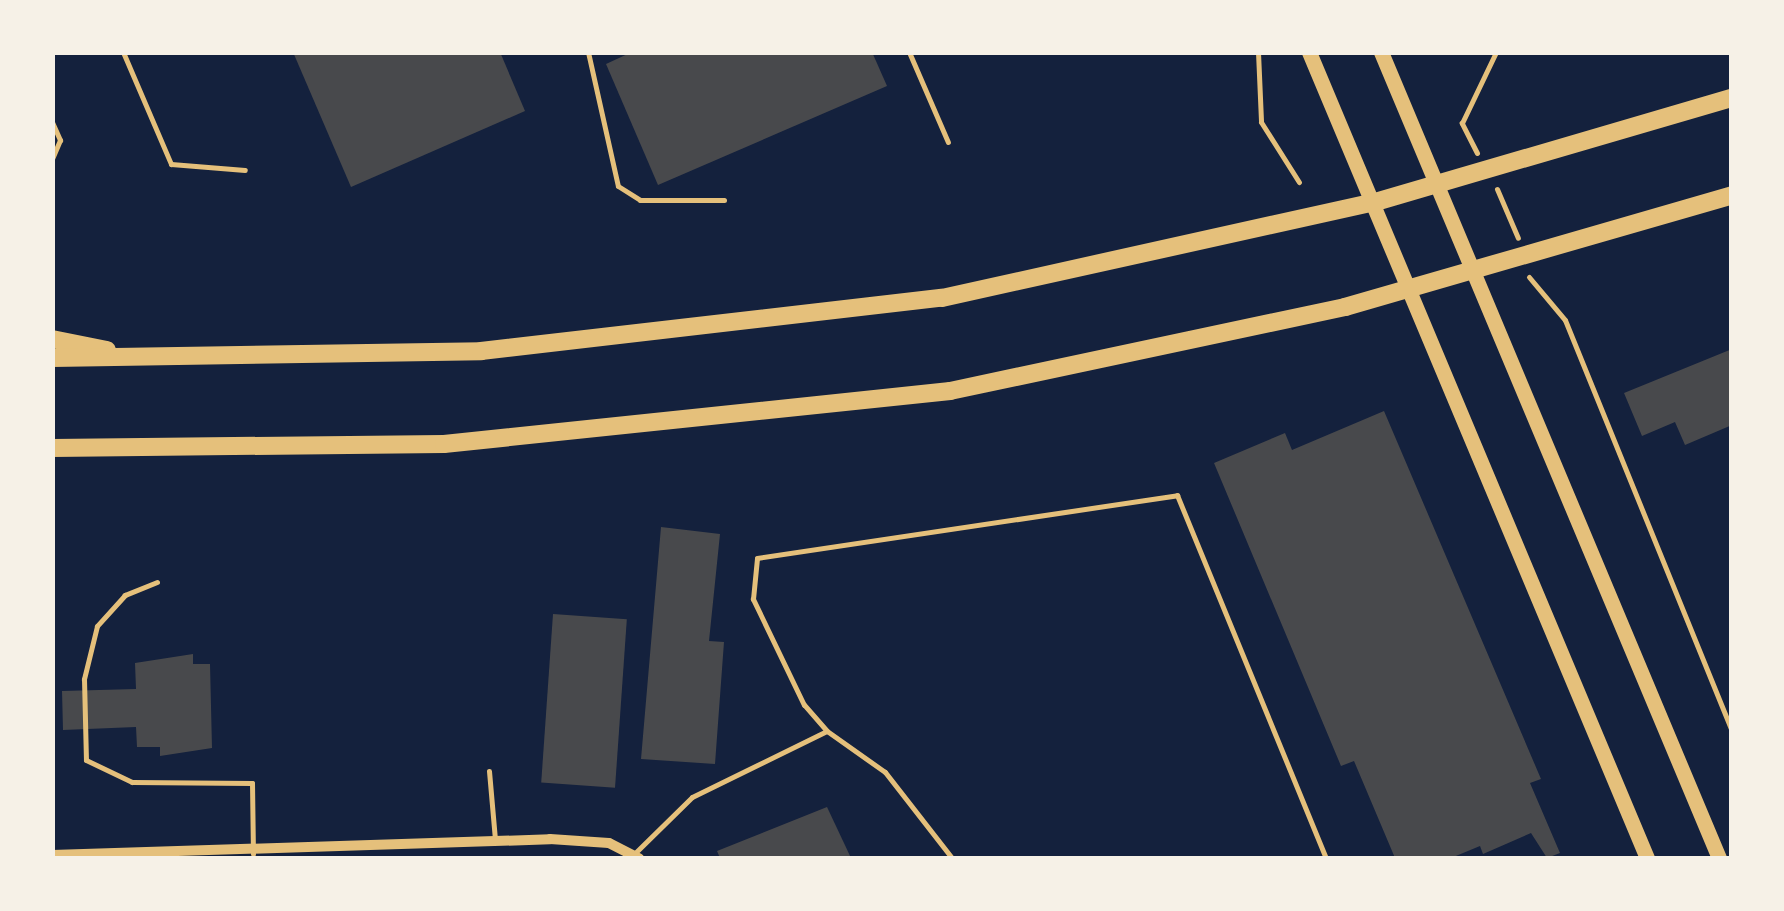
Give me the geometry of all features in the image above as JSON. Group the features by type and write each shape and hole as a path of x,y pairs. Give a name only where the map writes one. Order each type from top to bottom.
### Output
{"main road":[{"path":"1309,52 1647,858"},
{"path":"1381,52 1470,272 1719,858"},
{"path":"52,358 480,351 704,332 978,291 1372,202 1732,98"},
{"path":"52,448 386,446 710,422 950,391 1408,291 1732,195"},
{"path":"52,338 137,356"}],"street":[{"path":"52,854 254,854 580,839 636,856"}],"lane":[{"path":"123,52 171,164 245,170"},
{"path":"588,52 618,186 640,200 724,200"},
{"path":"909,52 948,142"},
{"path":"52,122 60,140 52,159"},
{"path":"952,858 885,772 827,731 804,704 753,598 757,558 1178,495 1326,858"},
{"path":"157,582 125,595 96,626 84,678 86,760 132,782 252,783 254,854"},
{"path":"636,856 692,796 827,731"},
{"path":"489,771 495,842"}],"path":[{"path":"1258,52 1260,122 1299,182"},
{"path":"1496,52 1462,123 1516,223 1521,258 1536,293 1565,320 1732,732"},
{"path":"1525,52 1554,52"}],"building":[{"path":"293,52 500,52 525,111 351,187"},
{"path":"632,52 872,52 887,86 658,185 606,64"},
{"path":"1732,349 1732,425 1685,445 1675,422 1642,436 1624,393"},
{"path":"1384,411 1541,779 1530,783 1560,853 1547,858 1531,833 1483,854 1480,846 1451,858 1395,858 1354,761 1341,766 1214,463 1285,433 1292,450"},
{"path":"661,527 720,534 709,641 724,642 715,764 641,759"},
{"path":"553,614 627,619 615,788 541,783"},
{"path":"193,654 193,664 210,664 212,748 160,756 160,747 137,747 136,727 63,730 62,691 136,689 135,663"},
{"path":"827,807 851,858 720,858 717,851"}]}
